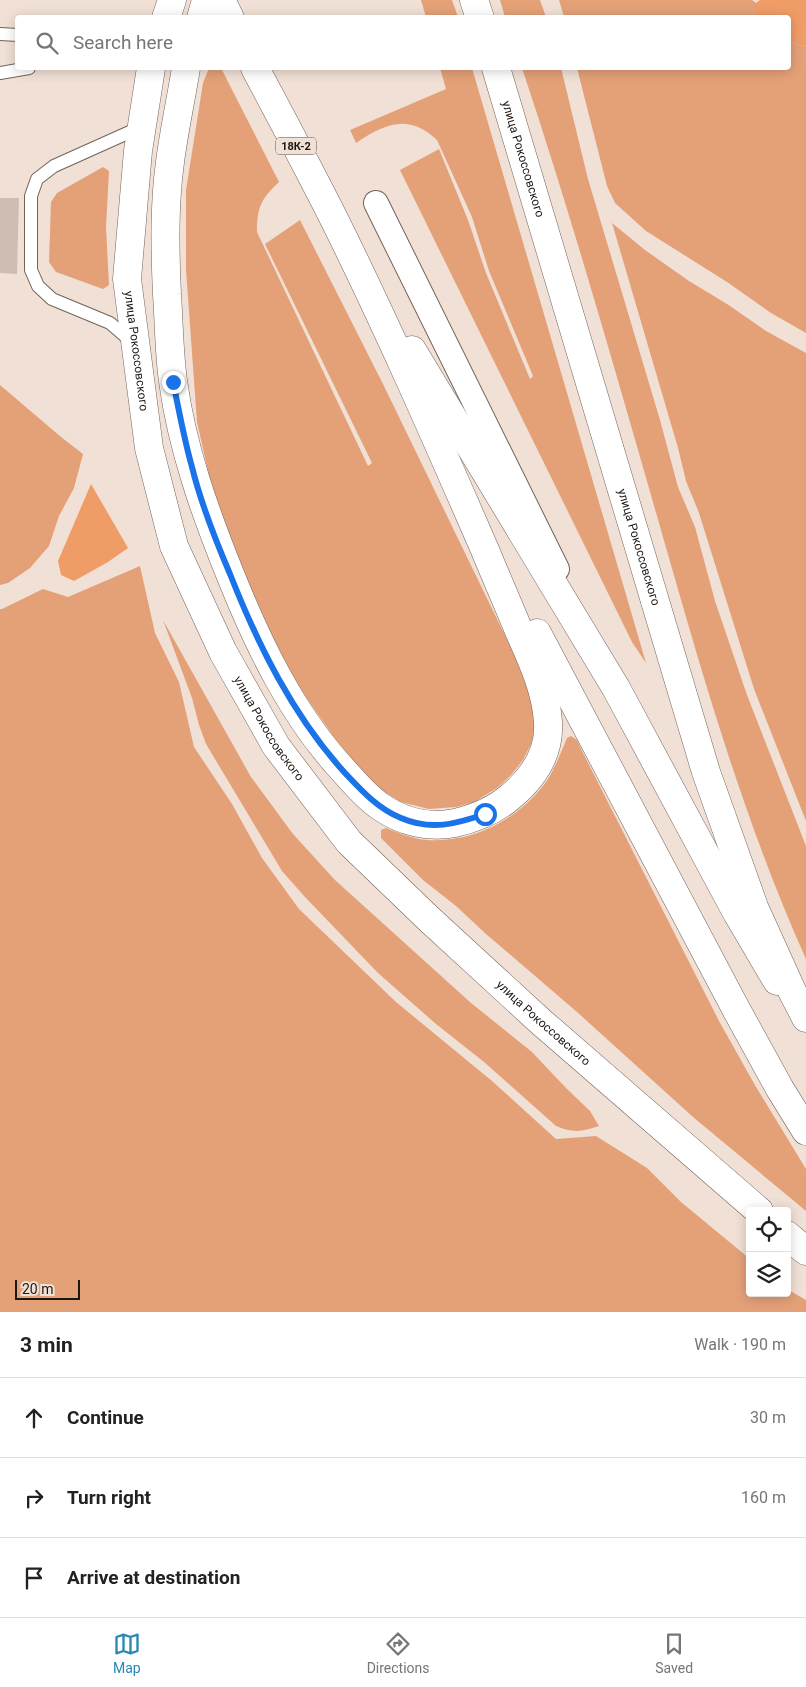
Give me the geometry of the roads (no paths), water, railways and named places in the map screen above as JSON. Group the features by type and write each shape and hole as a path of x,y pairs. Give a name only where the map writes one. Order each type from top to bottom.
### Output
{"main road":[{"path":"167,15 172,0"},
{"path":"202,15 206,0"},
{"path":"221,0 228,15"},
{"path":"474,0 479,15"},
{"name":"улица Рокоссовского","path":"151,70 138,151 127,279 149,448 174,546 223,652 276,746 349,842 540,1021 754,1207"},
{"path":"186,70 169,165 165,233 167,287 173,382 192,468 206,512 233,582 267,659 318,739 354,783 381,807 401,818 441,826 485,814 500,806 515,794 538,766 546,748 549,729 547,708 542,687 434,434 337,225"},
{"name":"18К-2","path":"257,70 337,225"},
{"name":"улица Рокоссовского","path":"497,70 706,772 754,907 792,992 806,1018"},
{"path":"337,225 616,688 737,913 806,1027"},
{"path":"434,434 679,903 780,1089 806,1131"},
{"path":"791,1238 806,1251"}],"street":[{"path":"376,204 616,688"}],"lane":[{"path":"0,34 15,35"},
{"path":"0,72 15,70"},
{"path":"136,346 110,323 52,299 38,286 31,270 31,196 37,179 54,166 141,127"}]}
